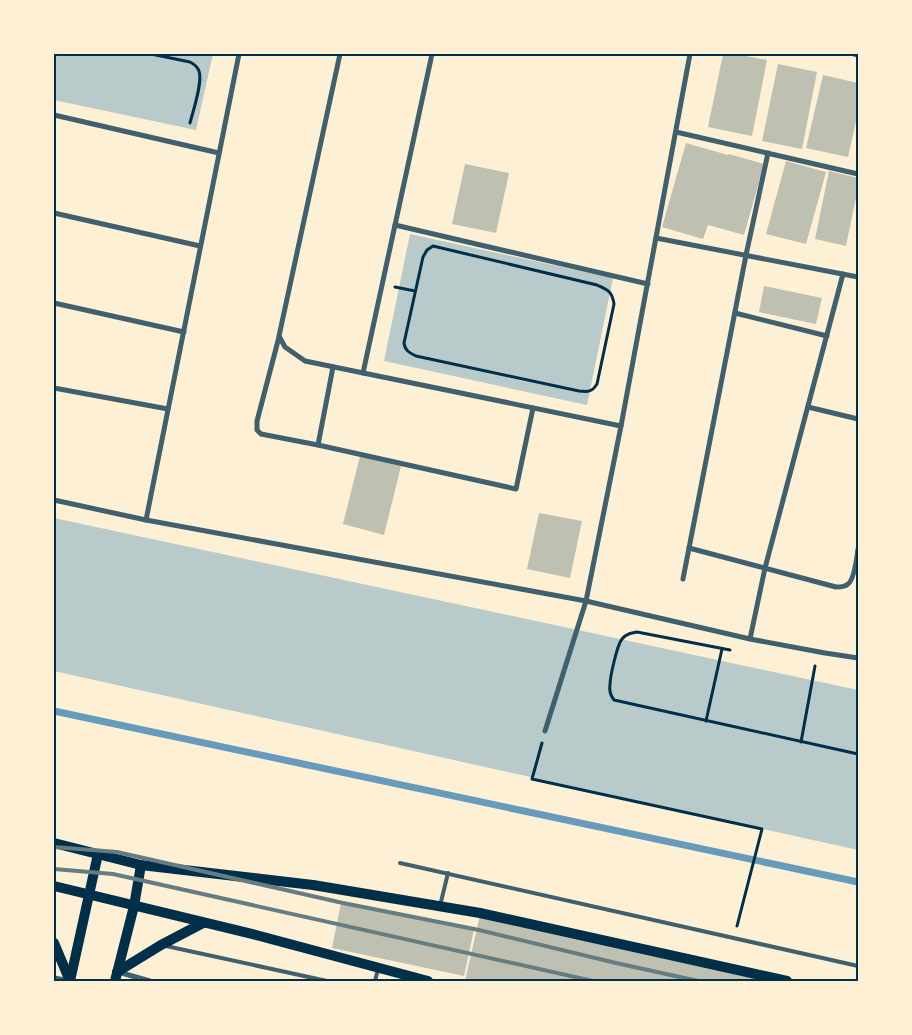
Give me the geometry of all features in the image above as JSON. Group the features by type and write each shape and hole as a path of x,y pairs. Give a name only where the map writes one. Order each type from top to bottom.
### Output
{"main road":[{"path":"54,843 141,864 313,885 480,913 787,981"},
{"path":"70,981 98,854"},
{"path":"116,977 134,906 141,864"},
{"path":"54,886 428,981"},
{"path":"116,977 161,945 203,923"},
{"path":"54,943 70,981"}],"street":[{"path":"146,520 238,54"},
{"path":"340,54 279,336 257,421 258,430 261,434 516,489 533,408"},
{"path":"363,373 432,54"},
{"path":"545,731 586,601 648,284 690,54"},
{"path":"854,54 858,55"},
{"path":"54,115 219,153"},
{"path":"676,132 858,174"},
{"path":"684,579 746,255 768,153"},
{"path":"54,213 200,246"},
{"path":"395,225 648,284"},
{"path":"656,238 858,277"},
{"path":"750,639 765,568 843,274"},
{"path":"54,303 184,332"},
{"path":"735,313 827,336"},
{"path":"279,336 285,347 306,361 621,426"},
{"path":"318,445 333,367"},
{"path":"54,388 168,409"},
{"path":"808,407 858,419"},
{"path":"54,500 146,520 586,601 750,639 858,658"},
{"path":"690,548 836,587 848,585 852,579 858,549"},
{"path":"116,977 150,981"},
{"path":"54,978 70,981"}],"lane":[{"path":"400,863 858,966"},
{"path":"440,906 448,873"},
{"path":"161,945 328,981"},
{"path":"375,981 378,968"}],"path":[{"path":"151,54 190,62 199,70 200,80 190,123"},
{"path":"433,246 588,282 608,290 613,296 614,304 597,384 590,392 586,392 410,354 404,348 404,343 415,291 425,253 433,246"},
{"path":"382,284 415,291"},
{"path":"706,721 722,649 636,632 627,634 621,639 610,685 610,695 614,700 706,721 858,754"},
{"path":"801,742 816,666"},
{"path":"545,731 532,779 762,829 735,934"}],"shaded area":[{"path":"54,54 213,54 196,130 54,100"},
{"path":"410,234 613,278 587,405 384,361"},
{"path":"54,518 858,690 858,850 54,671"}],"building":[{"path":"723,54 736,54 767,60 752,136 708,127"},
{"path":"778,64 817,72 802,149 762,141"},
{"path":"823,75 858,83 858,112 848,157 806,148"},
{"path":"686,143 764,164 744,235 708,225 703,239 662,227"},
{"path":"786,161 826,172 806,244 766,234"},
{"path":"465,164 509,173 496,233 452,224"},
{"path":"829,171 858,178 858,188 846,246 815,239"},
{"path":"764,286 822,298 816,324 759,312"},
{"path":"360,456 401,466 384,535 343,524"},
{"path":"539,513 582,521 570,578 527,569"},
{"path":"341,903 474,930 464,976 332,948"},
{"path":"480,915 765,981 465,981"}],"waterway":[{"path":"54,711 858,882"}],"railway":[{"path":"54,847 117,852 343,903 479,930 698,981"},
{"path":"54,869 113,874 593,981"}]}
